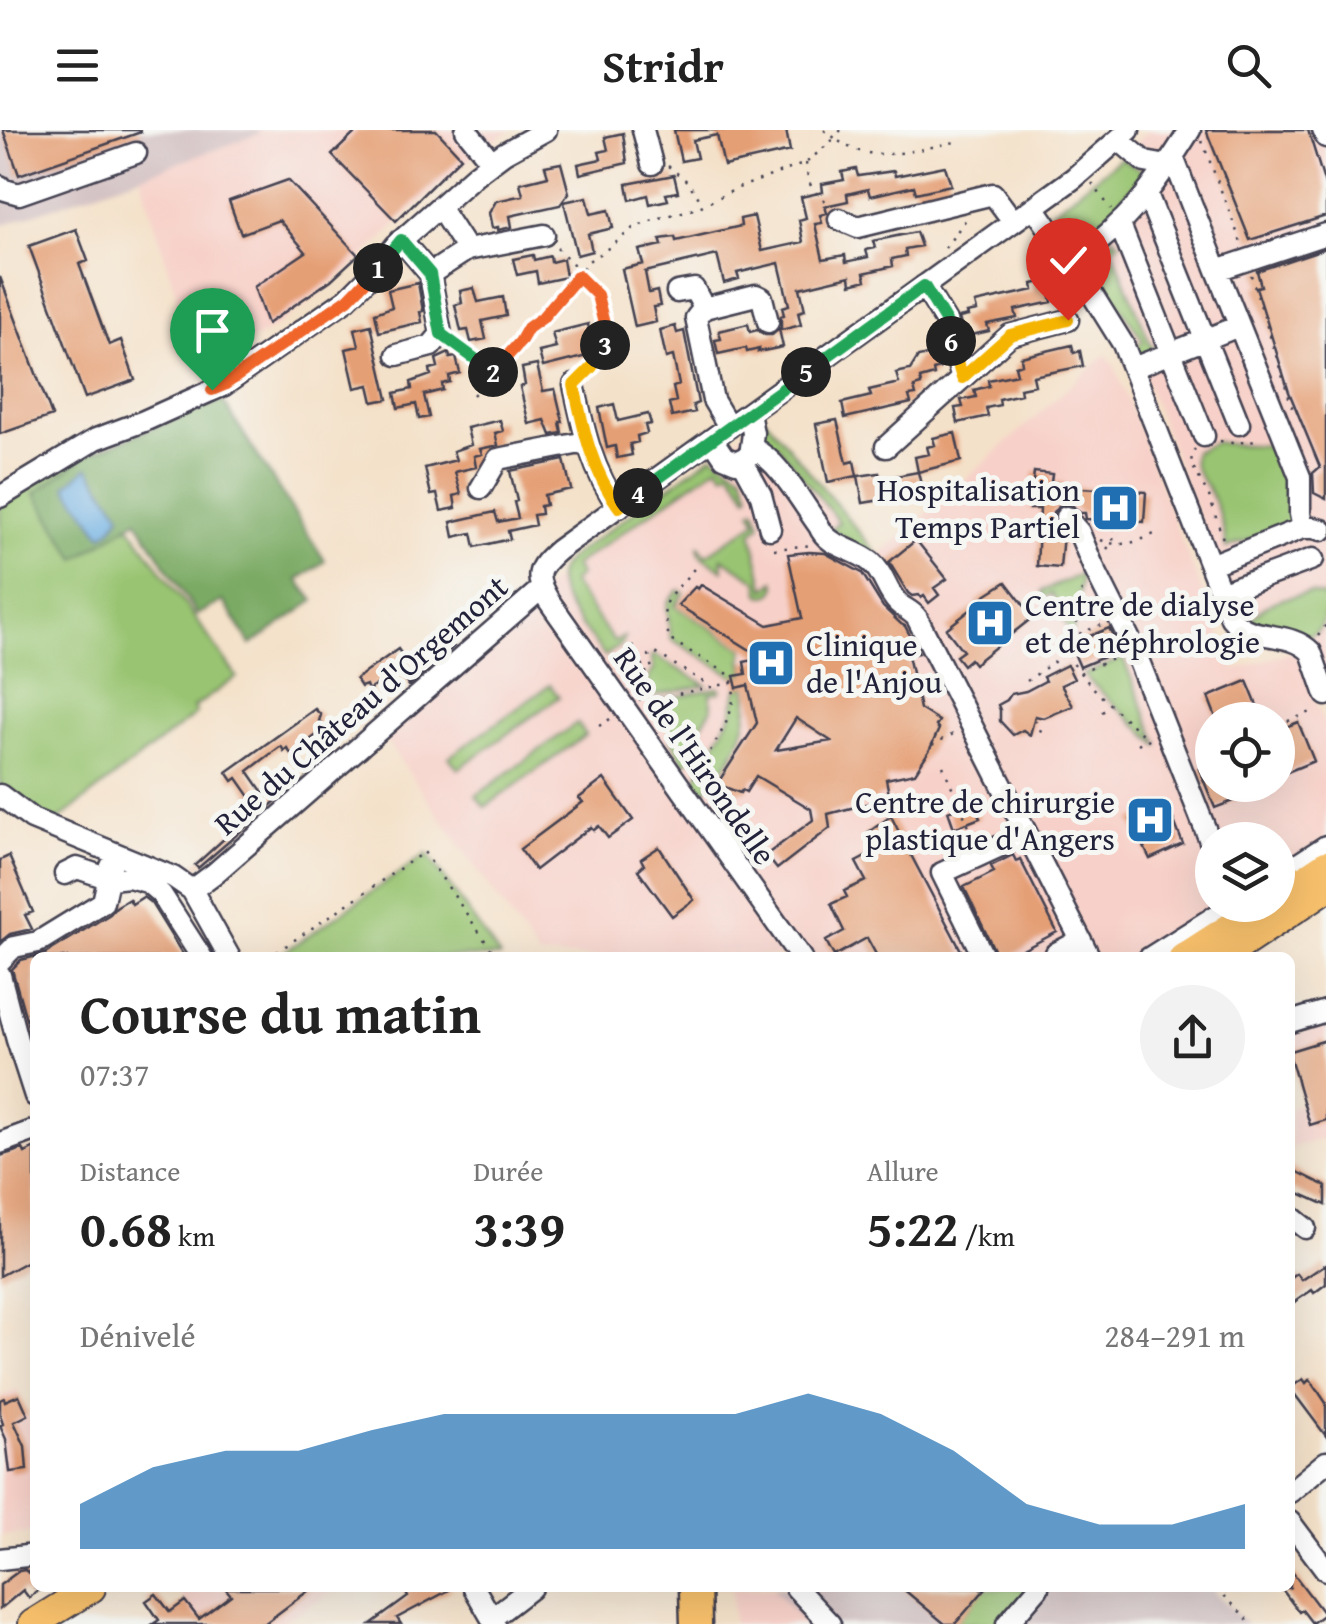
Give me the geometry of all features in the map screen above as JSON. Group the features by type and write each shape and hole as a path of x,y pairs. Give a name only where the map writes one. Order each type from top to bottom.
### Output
{"highway":[{"path":"678,1592 679,1624"},
{"path":"698,1592 700,1624"}],"main road":[{"path":"1295,886 1326,866"},
{"path":"1230,952 1326,888"},
{"path":"1192,952 1239,922"},
{"path":"34,1624 79,1592"}],"street":[{"path":"466,130 492,162"},
{"path":"0,497 96,440 224,385 348,299 401,240 439,207 492,162 546,130"},
{"path":"643,130 652,164"},
{"path":"1072,262 1121,224 1147,194 1190,130"},
{"path":"1124,135 1144,162 1170,162"},
{"name":"Rue du Château d'Orgemont","path":"192,890 542,588 539,572 547,560 1074,178 1124,135"},
{"path":"0,186 20,194 136,154"},
{"path":"1170,162 1300,477 1312,529 1218,562"},
{"path":"839,219 858,227 994,194 1014,222"},
{"path":"1147,194 1239,424"},
{"path":"439,207 467,250"},
{"path":"1034,207 1123,344 1218,562 1221,593 1231,618 1239,627 1307,647 1326,695"},
{"path":"1121,224 1205,441"},
{"path":"1217,270 1326,234"},
{"path":"430,274 467,250 544,235"},
{"path":"396,355 431,346 441,334 430,274 401,240"},
{"path":"924,286 946,322 962,378"},
{"path":"677,292 694,290 704,308"},
{"path":"768,322 762,298 756,295 704,308 696,318 724,457 736,462 748,454 762,452 823,536 872,563 897,602 912,611 1085,949"},
{"path":"886,446 1010,335 1068,320"},
{"path":"1133,368 1239,326"},
{"path":"574,385 586,442 619,507"},
{"path":"749,413 753,433 748,454 770,529"},
{"path":"481,488 498,459 586,442"},
{"path":"1066,517 1079,532 1132,644 1202,822"},
{"path":"1221,593 1313,559"},
{"name":"Rue de l'Hirondelle","path":"542,588 798,952"},
{"path":"0,795 32,819 173,877 192,890 227,952"},
{"path":"981,952 942,872 1026,834"},
{"path":"1295,866 1326,846"},
{"path":"0,961 14,947 38,942 103,902 115,854"},
{"path":"64,874 77,868 107,878 129,877 147,882 161,894 198,952"},
{"path":"1158,952 1205,922"},
{"path":"0,975 30,1080"},
{"path":"1295,1021 1326,1012"},
{"path":"0,1143 30,1132"},
{"path":"1295,1488 1326,1462"},
{"path":"1295,1529 1326,1570"},
{"path":"0,1559 30,1556"},
{"path":"476,1592 494,1621 527,1592"},
{"path":"806,1592 830,1624"},
{"path":"1007,1624 1035,1592"}],"path":[{"path":"824,130 842,144 869,155 961,140"},
{"path":"472,396 586,262 633,228 704,205 806,163 841,130"},
{"path":"1198,130 1245,254"},
{"path":"806,163 813,192 831,205 839,219"},
{"path":"652,164 671,166 704,205"},
{"path":"1088,178 1121,224"},
{"path":"942,255 984,196"},
{"path":"544,235 597,295 604,324 606,346 574,385"},
{"path":"441,334 493,373"},
{"path":"1239,424 1246,434 1288,449"},
{"path":"1218,562 1218,521 1190,454 1205,441 1232,444 1259,440"},
{"path":"1098,558 1112,544 1115,518"},
{"path":"1095,537 1112,544 1134,542 1154,534"},
{"path":"691,786 730,714 734,691 734,682 721,669 668,640 664,609 667,600 699,563"},
{"path":"1075,636 1084,576"},
{"path":"1112,620 1067,640 1067,652 1079,674 1153,744"},
{"path":"1322,632 1326,644"},
{"path":"632,646 645,673 646,699 670,734"},
{"path":"645,673 652,670 649,655 654,652 710,686"},
{"path":"1027,681 1067,652"},
{"path":"1079,674 1126,654"},
{"path":"914,680 931,677"},
{"path":"633,704 734,682"},
{"path":"1102,712 1112,705"},
{"path":"1295,718 1311,712"},
{"path":"599,726 620,713"},
{"path":"1035,720 1043,735"},
{"path":"932,745 975,733"},
{"path":"1138,744 1147,738"},
{"path":"1188,760 1195,757"},
{"path":"943,766 981,855"},
{"path":"277,952 424,852 492,952"},
{"path":"1221,1592 1252,1624"}],"shaded area":[{"path":"0,130 258,130 259,134 0,226"},
{"path":"258,130 511,130 481,149 353,267 277,326 200,372 140,175 258,134"},
{"path":"1148,130 1326,130 1326,684 1310,640 1240,624 1127,335 1051,212 1119,160"},
{"path":"1106,354 1115,367 1235,670 1293,651 1299,656 1326,729 1326,838 1295,858 1295,822 1195,822 1195,920 1141,952 535,952 382,735 558,577 567,560 765,418 879,556"},
{"path":"1326,1025 1326,1138 1295,1147 1295,1106 1304,1104 1295,1074 1295,1034"},
{"path":"17,1390 30,1418 30,1533 0,1536 0,1397"},
{"path":"178,1592 331,1592 278,1624 202,1624"},
{"path":"732,1592 776,1592 805,1624 733,1624"},
{"path":"776,1592 1214,1592 1247,1624 805,1624"}],"green space":[{"path":"1121,158 1152,176 1147,186 1138,180 1090,231 1096,239 1081,244 1069,241 1051,212"},
{"path":"1114,237 1120,243 1112,248 1152,348 1161,344 1163,348 1138,356 1134,346 1143,342 1138,333 1102,279 1094,283 1091,276 1095,257"},
{"path":"222,400 325,561 298,580 314,601 251,645 223,601 197,615 137,520 76,559 35,493 88,454"},
{"path":"765,418 879,556 875,558 831,529 839,522 777,444 769,449 766,445 762,434"},
{"path":"1216,442 1281,447 1288,460 1296,524 1226,548 1217,509 1193,462 1194,452"},
{"path":"713,455 743,474 748,496 732,472 724,474 718,466 574,566 580,575 572,583 614,642 624,637 622,644 605,656 564,600 558,582 561,568"},
{"path":"80,456 237,677 193,708 196,714 56,822 0,785 0,506"},
{"path":"755,509 761,524 752,533 765,589 775,581 776,584 774,592 763,596 758,581 722,558 723,570 701,556 698,548 706,555 757,521 751,511"},
{"path":"1082,574 1070,633 1052,594 1043,598 1042,591"},
{"path":"679,590 684,593 675,606 744,649 745,674 734,676 671,639 667,607"},
{"path":"1311,593 1326,597 1326,610 1318,630 1307,637 1248,624 1269,604"},
{"path":"654,655 706,685 648,697"},
{"path":"1123,658 1159,746 1083,675"},
{"path":"550,685 559,697 458,769 449,757"},
{"path":"746,686 747,716 738,744 722,771 702,793 695,783 698,774 732,713 737,688"},
{"path":"716,688 720,692 710,693 712,708 687,749 696,750 684,764 670,736 673,732 652,702"},
{"path":"577,723 586,735 485,807 476,796"},
{"path":"427,854 496,952 284,952"},
{"path":"982,1592 1027,1592 999,1624 955,1624"}],"water":[{"path":"88,467 121,514 102,535 66,486"}],"building":[{"path":"3,130 140,130 141,132 19,175"},
{"path":"358,130 436,130 461,157 396,221 332,155"},
{"path":"674,130 786,130 790,151 724,166 717,135 693,140 697,158 681,161"},
{"path":"1206,130 1308,130 1326,188 1326,216 1250,240"},
{"path":"623,133 627,163 580,174 578,164 601,159 599,152 608,150 605,137"},
{"path":"561,163 569,193 560,205 510,216 512,227 492,228 489,213 496,201 523,195 520,183 548,176 545,166"},
{"path":"945,166 951,185 916,193 914,186 870,196 868,189 847,194 848,201 825,206 827,213 820,215 822,223 815,224 823,259 845,255 846,262 868,257 866,250 875,248 873,241 916,232 921,246 905,249 906,256 892,259 893,266 864,273 866,280 851,284 850,276 800,288 805,310 798,312 801,325 781,330 782,307 789,305 779,263 737,273 739,279 724,283 717,255 645,272 649,293 657,291 660,306 653,307 656,322 635,327 622,269 643,264 639,250 662,245 660,239 675,237 676,241 741,226 740,219 754,216 762,251 803,242 799,220 806,218 801,197 823,192 822,184 844,180 842,172 856,169 858,176 894,171 895,176"},
{"path":"674,175 678,192 666,194 668,200 650,204 648,195 630,200 627,184"},
{"path":"288,180 358,255 331,280 267,324 254,287 306,252 279,220 241,234 229,201"},
{"path":"587,197 591,214 609,210 613,228 588,234 592,251 577,255 564,202"},
{"path":"76,229 88,261 79,264 109,345 121,340 135,380 85,398 29,246"},
{"path":"1326,248 1326,499 1314,493 1313,473 1320,467 1289,392 1256,287 1261,286 1257,271"},
{"path":"533,255 534,260 550,256 551,262 563,259 566,277 538,283 536,271 517,275 513,259"},
{"path":"0,277 52,416 0,434"},
{"path":"1047,281 1052,302 1015,310 1017,318 987,324 989,331 967,336 962,329 959,318 977,311 975,303 1034,290 1033,284"},
{"path":"418,283 422,322 379,332 375,313 392,307 388,290"},
{"path":"474,288 478,302 503,297 506,316 482,321 486,339 471,342 468,330 461,331 455,305 462,303 460,291"},
{"path":"230,303 243,340 233,347 218,307"},
{"path":"588,324 592,344 585,346 587,356 543,367 539,352 556,348 552,333"},
{"path":"748,324 750,332 757,330 765,335 779,329 783,347 718,354 715,340 721,339 719,331"},
{"path":"371,325 388,399 373,402 369,385 355,388 346,349 359,346 355,329"},
{"path":"675,326 677,333 684,331 698,403 693,405 695,412 672,417 669,403 676,401 673,387 679,385 673,356 666,358 660,330"},
{"path":"1072,345 1074,353 1080,351 1083,366 1033,376 1035,385 1020,388 1021,394 999,399 1000,405 986,408 988,416 958,423 955,408 963,407 961,400 976,397 974,390 989,386 988,380 1017,374 1015,366 1022,364 1021,357"},
{"path":"449,353 450,358 456,357 460,373 449,376 450,382 442,384 443,390 424,395 429,417 419,419 416,404 398,408 395,393 412,389 411,382 431,375 430,369 438,367 436,359"},
{"path":"937,353 940,368 933,370 934,375 920,379 921,385 914,387 916,395 909,396 911,403 845,418 842,403 871,396 869,390 899,383 896,373 910,370 918,357"},
{"path":"537,365 543,391 555,389 562,433 551,435 545,420 529,424 520,387 525,385 522,368"},
{"path":"614,404 618,421 648,414 651,424 645,425 647,433 637,436 638,442 630,444 632,455 617,458 615,446 607,448 599,408"},
{"path":"500,420 503,431 495,433 498,445 480,449 482,454 474,456 476,467 455,472 461,494 454,496 456,508 441,511 437,494 431,495 425,468 456,460 453,451 471,445 467,428"},
{"path":"837,420 847,463 854,461 857,476 828,482 816,424"},
{"path":"955,433 961,461 918,472 915,457 929,454 927,447 935,445 933,438"},
{"path":"564,460 571,489 544,495 546,505 540,506 541,514 533,515 535,525 508,531 510,539 475,547 472,533 454,537 451,522 495,512 498,522 518,518 510,471"},
{"path":"918,472 923,493 863,503 858,476 879,473 880,479"},
{"path":"1034,472 1052,474 1051,482 1065,483 1065,487 1146,492 1144,522 1086,519 1085,513 1071,504 1062,504 1053,512 1052,519 1063,534 1060,568 1037,566 1040,509 1030,509"},
{"path":"916,540 947,579 934,588 939,595 929,603 924,596 908,593 889,562"},
{"path":"825,553 862,573 883,607 905,626 919,653 908,655 920,709 939,721 939,729 915,773 886,779 889,794 877,797 878,801 828,814 830,828 777,869 766,855 813,820 811,809 756,776 746,792 717,784 757,723 748,685 737,688 734,676 746,674 744,662 763,658 678,605 701,585 768,625 802,618 788,554","holes":["796,718 831,741 776,750"]},
{"name":"Centre de dialyse et de néphrologie","path":"1006,582 1033,617 974,664 970,659 963,665 956,656 963,651 946,629 978,604 976,601"},
{"path":"1109,628 1120,650 1080,667 1070,644"},
{"path":"442,646 453,647 409,686 401,674 368,690 356,679 398,649 412,669"},
{"path":"1067,665 1074,679 1061,685 1073,706 1044,718 1035,716 1030,735 1023,730 1013,735 1000,721 998,705"},
{"path":"1247,681 1256,702 1210,702 1208,697"},
{"path":"315,709 326,728 291,754 281,746 248,771 264,794 283,783 292,787 198,868 195,865 258,808 237,778 233,781 227,772"},
{"path":"1298,722 1314,761 1295,769"},
{"path":"604,779 633,820 608,838 599,826 594,830 591,827 535,870 520,849 583,802 579,798"},
{"path":"973,801 980,818 954,828 948,811"},
{"path":"1168,806 1183,844 1150,859 1131,820"},
{"path":"891,816 962,952 875,952 867,938 841,952 832,952 826,941 844,931 831,904 847,897 844,891 866,881 856,862 875,852 866,834"},
{"path":"659,847 694,900 672,916 638,870 644,865 641,859"},
{"path":"1013,855 1016,861 1020,859 1057,932 1019,952 995,952 964,887 994,872 991,866"},
{"path":"9,856 33,912 25,915 32,929 10,934 0,942 0,860"},
{"path":"143,897 151,903 181,952 48,952 129,899 132,904"},
{"path":"30,958 30,1033 12,969"},
{"path":"1326,1040 1326,1120 1310,1125 1295,1074 1295,1049"},
{"path":"23,1149 25,1153 30,1150 30,1260 0,1276 0,1156"},
{"path":"1295,1170 1326,1186 1326,1205 1295,1191"},
{"path":"1326,1264 1326,1284 1295,1302 1295,1275 1302,1280"},
{"path":"1310,1379 1326,1403 1326,1436 1295,1395 1295,1385"},
{"path":"19,1395 28,1415 14,1422 25,1446 27,1470 10,1472 6,1439 0,1426 0,1400"},
{"path":"19,1571 30,1574 30,1592 36,1592 29,1598 23,1590 0,1609 0,1585"},
{"path":"1295,1576 1324,1614 1312,1623 1302,1610 1299,1612 1284,1592 1295,1592"},
{"path":"228,1592 307,1592 264,1624 153,1624 159,1620 146,1601 156,1594 170,1612 185,1601 199,1619 231,1595"},
{"path":"405,1592 446,1592 397,1618 401,1624 371,1624 408,1597"},
{"path":"907,1592 983,1592 955,1624 945,1624"}],"place":[{"name":"Hospitalisation Temps Partiel","path":"1115,508"},
{"name":"Centre de dialyse et de néphrologie","path":"990,623"},
{"name":"Clinique de l'Anjou","path":"771,663"},
{"name":"Centre de chirurgie plastique d'Angers","path":"1150,820"}],"route":[{"path":"212,390 348,299 401,240 430,274 441,334 493,373 528,328 542,318 578,276 597,295 606,346 574,385 586,442 619,507 924,286 946,322 962,378 1010,335 1068,320"}]}
